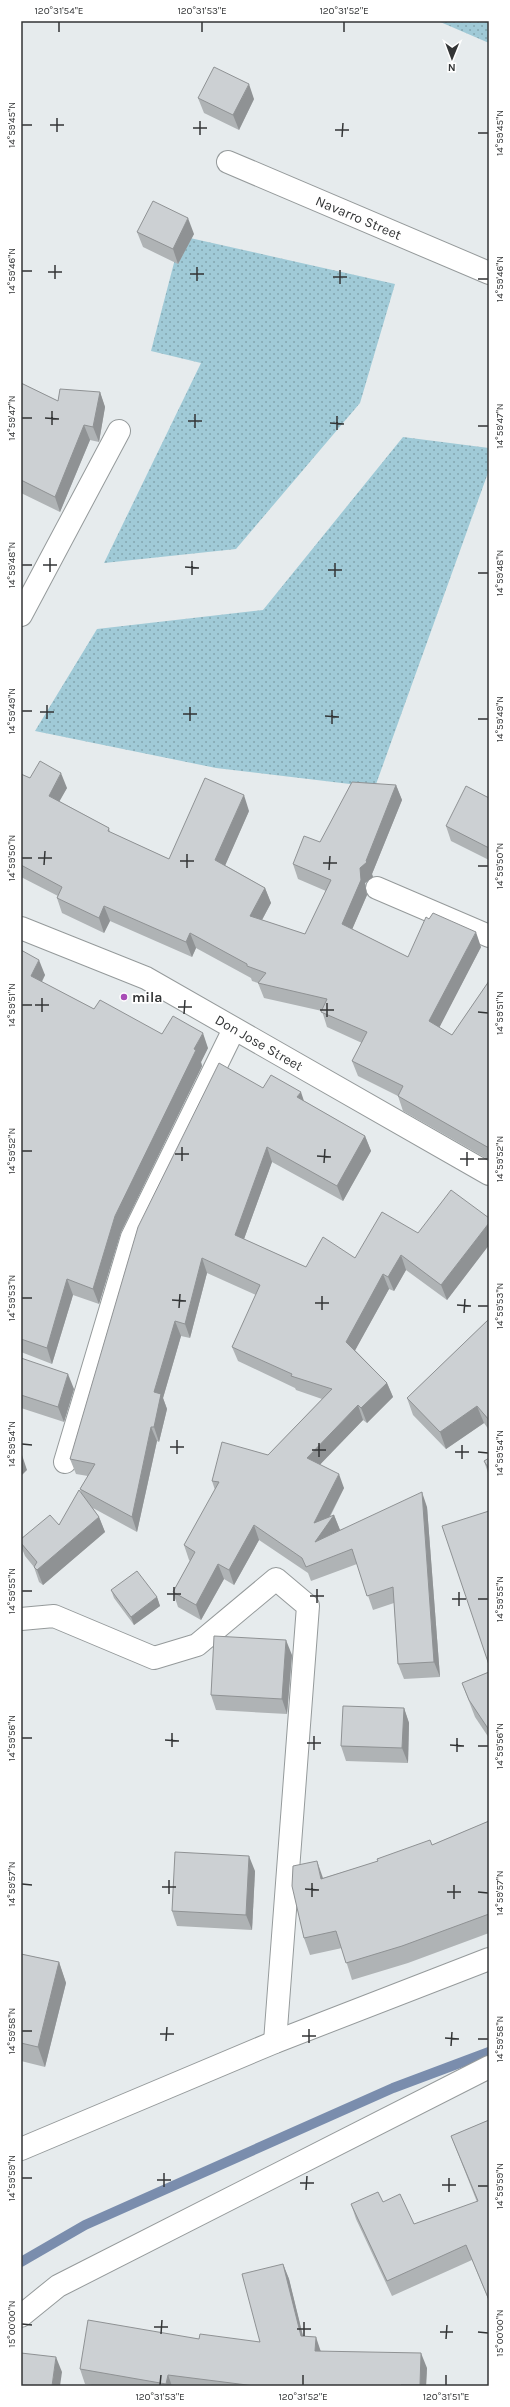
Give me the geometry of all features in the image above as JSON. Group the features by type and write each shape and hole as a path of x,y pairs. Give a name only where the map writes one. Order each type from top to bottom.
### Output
{"street":[{"name":"Navarro Street","path":"228,162 489,273"},
{"path":"21,615 119,431"},
{"path":"378,888 489,936"},
{"name":"Don Jose Street","path":"21,928 146,978 489,1174"},
{"path":"65,1462 132,1237 234,1029"},
{"path":"21,1619 54,1616 154,1658 198,1645 276,1579 308,1606 275,2042"},
{"path":"21,2149 275,2042 489,1959"},
{"path":"21,2316 58,2286 489,2067"}],"shaded area":[{"path":"438,21 489,21 489,43"},
{"path":"181,236 395,284 360,403 236,549 104,563 201,363 151,351"},
{"path":"403,437 489,448 489,470 375,787 216,768 35,731 97,629 263,610"}],"building":[{"path":"214,67 249,84 233,115 198,98"},
{"path":"153,201 188,218 173,249 137,232"},
{"path":"21,383 58,401 60,389 100,392 93,427 84,425 55,497 21,480"},
{"path":"40,761 61,773 49,796 109,828 108,831 169,859 205,778 244,795 215,860 265,888 250,916 305,934 331,880 293,864 304,836 320,842 352,782 396,785 366,861 367,862 360,868 361,880 342,924 408,957 426,917 429,919 433,913 476,932 429,1021 452,1035 489,981 489,1148 398,1096 403,1086 352,1061 367,1032 321,1012 327,999 258,983 266,973 247,966 247,964 190,933 186,942 104,906 99,918 57,898 62,887 21,865 21,774 30,778"},
{"path":"466,786 489,798 489,848 446,826"},
{"path":"21,950 39,960 31,976 94,1009 100,1000 162,1034 173,1016 203,1033 115,1216 93,1289 67,1279 47,1348 21,1339"},
{"path":"219,1063 263,1088 271,1075 301,1092 297,1097 365,1136 337,1186 267,1147 235,1235 306,1267 323,1237 355,1258 382,1212 418,1233 451,1190 489,1218 489,1223 441,1285 401,1255 388,1277 383,1274 346,1342 387,1383 361,1408 358,1405 307,1458 339,1474 314,1523 334,1515 315,1542 422,1492 434,1662 398,1664 393,1587 367,1596 352,1549 306,1567 302,1558 254,1525 229,1570 218,1564 196,1605 173,1592 195,1552 184,1545 219,1482 212,1481 222,1442 268,1455 332,1389 291,1376 292,1374 232,1347 260,1285 202,1258 185,1324 175,1321 154,1392 161,1394 154,1427 151,1427 132,1517 80,1489 95,1464 70,1459 138,1227"},
{"path":"489,1319 489,1420 477,1406 440,1432 407,1398"},
{"path":"21,1358 68,1374 58,1407 21,1395"},
{"path":"489,1458 489,1469 484,1461"},
{"path":"79,1490 99,1517 37,1570 34,1567 37,1562 21,1543 21,1539 50,1515 59,1525"},
{"path":"489,1511 489,1665 442,1526"},
{"path":"137,1571 157,1597 131,1617 111,1590"},
{"path":"214,1636 286,1640 282,1699 211,1695"},
{"path":"489,1672 489,1730 469,1700 462,1683"},
{"path":"343,1706 404,1708 402,1748 341,1746"},
{"path":"489,1821 489,1914 402,1946 346,1963 336,1931 304,1938 292,1886 293,1866 317,1861 321,1879 378,1861 377,1859 430,1840 432,1845"},
{"path":"175,1852 249,1856 246,1915 172,1911"},
{"path":"21,1954 59,1962 38,2047 21,2043"},
{"path":"489,2120 489,2300 466,2245 387,2281 351,2204 378,2192 383,2202 400,2194 414,2224 478,2201 451,2136"},
{"path":"283,2264 301,2336 316,2337 315,2351 421,2353 420,2385 255,2386 168,2375 166,2384 80,2369 88,2320 199,2339 200,2334 260,2342 242,2274"},
{"path":"21,2353 56,2357 52,2386 21,2386"}],"waterway":[{"path":"21,2262 85,2225 393,2088 489,2052"}],"place":[{"name":"mila","path":"124,997"}]}
